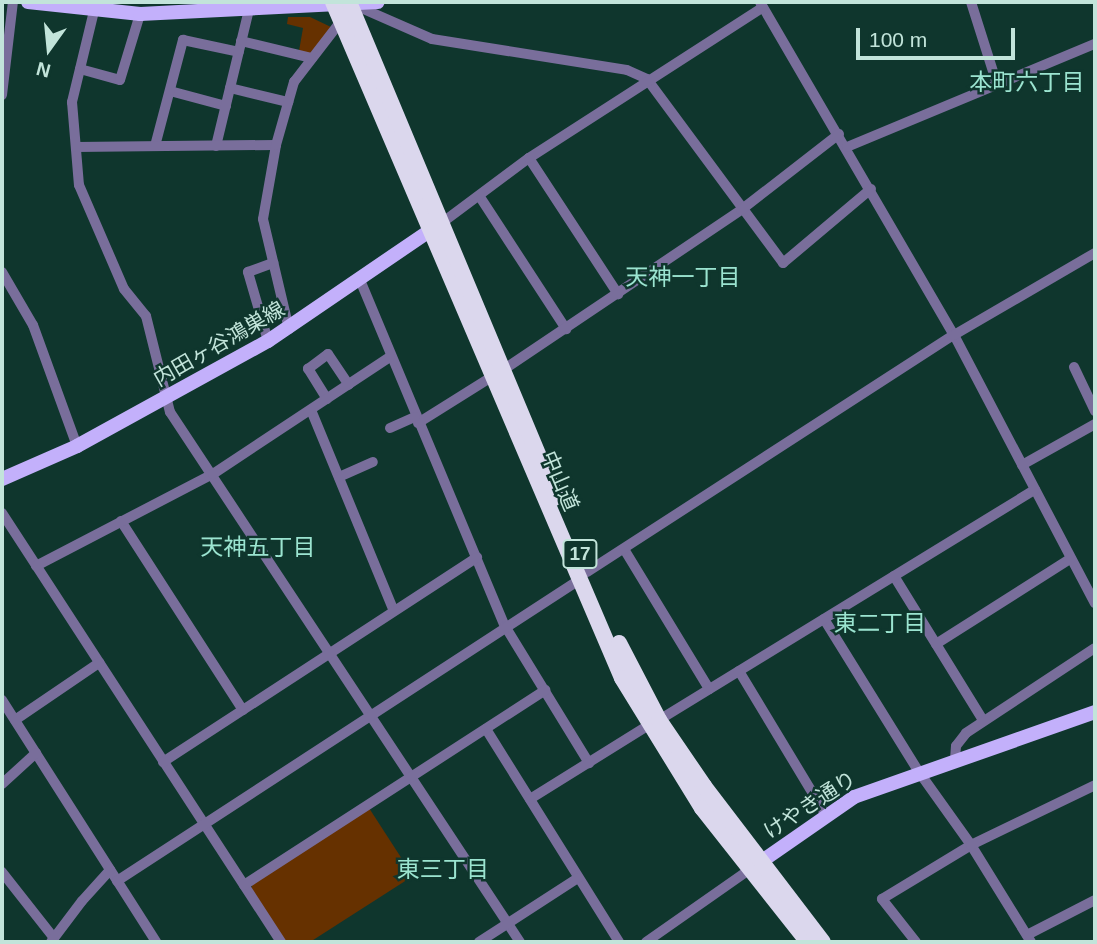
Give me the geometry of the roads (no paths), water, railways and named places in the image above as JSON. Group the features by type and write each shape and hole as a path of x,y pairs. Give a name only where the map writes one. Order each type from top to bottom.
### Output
{"highway":[{"name":"中山道","path":"341,3 341,21 437,226"},
{"name":"中山道","path":"341,3 583,576 626,659 654,722 702,808 823,942"},
{"name":"中山道","path":"755,866 808,942"}],"main road":[{"path":"27,2 140,14 378,2"},
{"name":"内田ヶ谷鴻巣線","path":"2,479 77,446 289,329 437,226"},
{"name":"けやき通り","path":"755,866 853,797 1095,712"}],"street":[{"path":"2,95 13,2"},
{"path":"971,2 997,84"},
{"path":"341,3 432,39 627,70 647,79 741,210 783,263 871,190"},
{"path":"437,226 480,197 529,158 762,4 954,335 1095,603"},
{"path":"216,146 249,10"},
{"path":"94,11 72,102 79,185 124,289 146,316 170,412 520,942"},
{"path":"80,69 120,80 140,14"},
{"path":"289,329 263,219 276,145 294,82 341,21"},
{"path":"155,146 183,40 312,58"},
{"path":"847,147 1095,44"},
{"path":"230,88 288,102"},
{"path":"170,91 226,106"},
{"path":"390,428 417,420 498,373 566,329 741,210 839,134"},
{"path":"76,147 276,145"},
{"path":"529,158 618,294"},
{"path":"480,197 566,329"},
{"path":"117,881 954,335 1095,253"},
{"path":"268,341 248,272 273,263"},
{"path":"2,272 33,325 57,399 77,446"},
{"path":"360,280 505,626 589,763"},
{"path":"327,399 308,369 328,354 349,385"},
{"path":"36,566 213,474 390,357"},
{"path":"1074,367 1095,411"},
{"path":"311,410 394,611"},
{"path":"1023,465 1095,424"},
{"path":"339,477 373,462"},
{"path":"530,799 1035,490"},
{"path":"2,513 281,942"},
{"path":"121,521 243,710"},
{"path":"624,549 709,690"},
{"path":"163,762 477,557"},
{"path":"936,644 1070,559"},
{"path":"894,576 983,720"},
{"path":"824,619 919,772 971,845 1029,939 1095,900"},
{"path":"955,760 956,746 966,733 1095,648"},
{"path":"15,720 99,663"},
{"path":"738,671 827,815"},
{"path":"244,885 546,690"},
{"path":"2,701 156,942"},
{"path":"486,729 619,942"},
{"path":"2,784 36,753"},
{"path":"916,942 882,899 971,845 1095,785"},
{"name":"けやき通り","path":"646,942 755,866"},
{"path":"2,872 53,940 110,870"},
{"path":"478,942 578,878"}],"district":[{"name":"本町六丁目","path":"1027,82"},
{"name":"天神一丁目","path":"683,277"},
{"name":"天神五丁目","path":"258,547"},
{"name":"東二丁目","path":"880,623"},
{"name":"東三丁目","path":"443,869"}]}
